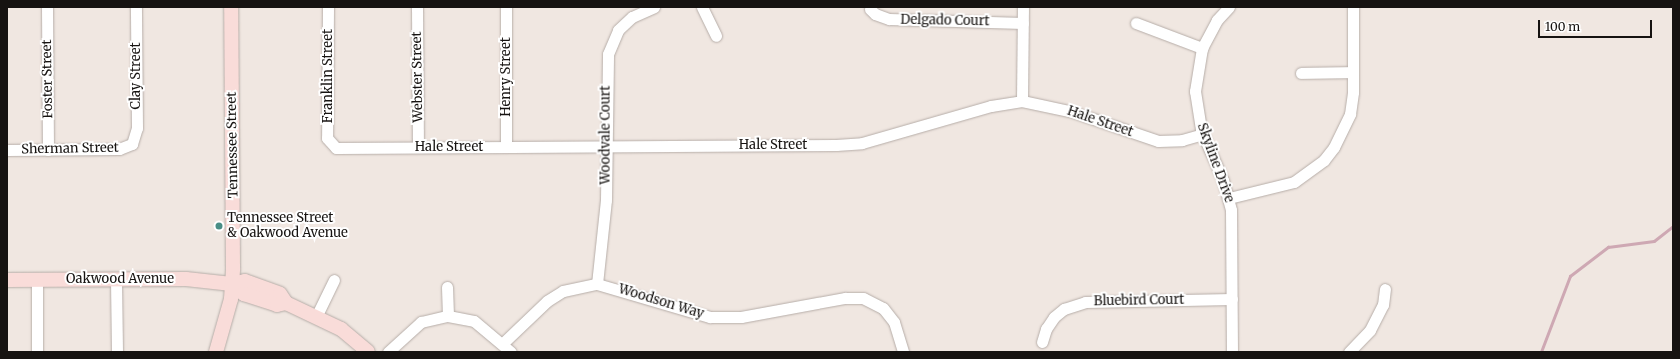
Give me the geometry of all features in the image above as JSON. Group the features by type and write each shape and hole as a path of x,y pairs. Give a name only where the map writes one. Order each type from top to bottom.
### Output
{"main road":[{"name":"Tennessee Street","path":"216,352 231,299 232,284 231,7"},
{"name":"Oakwood Avenue","path":"7,280 186,279 232,284 245,281 280,294 286,303 341,330 368,352"}],"street":[{"name":"Foster Street","path":"47,7 48,150"},
{"name":"Clay Street","path":"132,144 137,128 136,7"},
{"name":"Franklin Street","path":"328,7 327,124 328,138 332,145"},
{"name":"Webster Street","path":"417,7 418,147"},
{"name":"Henry Street","path":"506,7 506,147"},
{"name":"Woodvale Court","path":"597,284 606,200 607,71 613,37 632,17 654,7"},
{"path":"702,7 716,36"},
{"path":"1022,101 1023,7"},
{"name":"Skyline Drive","path":"1229,7 1217,20 1202,48 1195,91 1203,134 1229,198 1232,352"},
{"path":"1229,198 1294,182 1324,160 1340,136 1350,114 1353,72 1353,7"},
{"name":"Delgado Court","path":"870,9 875,14 889,19 1023,23"},
{"path":"1136,23 1202,48"},
{"path":"1301,73 1353,72"},
{"name":"Hale Street","path":"332,145 336,148 862,143 991,106 1022,101 1073,112 1158,141 1182,140 1203,134"},
{"name":"Sherman Street","path":"7,150 119,149 132,144"},
{"path":"37,280 37,352"},
{"path":"116,280 117,352"},
{"path":"316,317 334,280"},
{"name":"Woodson Way","path":"502,344 547,301 563,291 597,284 710,317 741,317 845,298 863,298 883,308 894,322 903,352"},
{"path":"447,286 448,316"},
{"path":"1349,352 1370,330 1383,305 1385,289"},
{"name":"Bluebird Court","path":"1042,342 1046,329 1054,317 1064,309 1085,302 1232,299"},
{"path":"388,352 421,322 448,316 474,321 511,352"}],"waterway":[{"path":"1541,352 1570,276 1608,247 1654,241 1673,226"}],"place":[{"name":"Tennessee Street & Oakwood Avenue","path":"219,226"}]}
